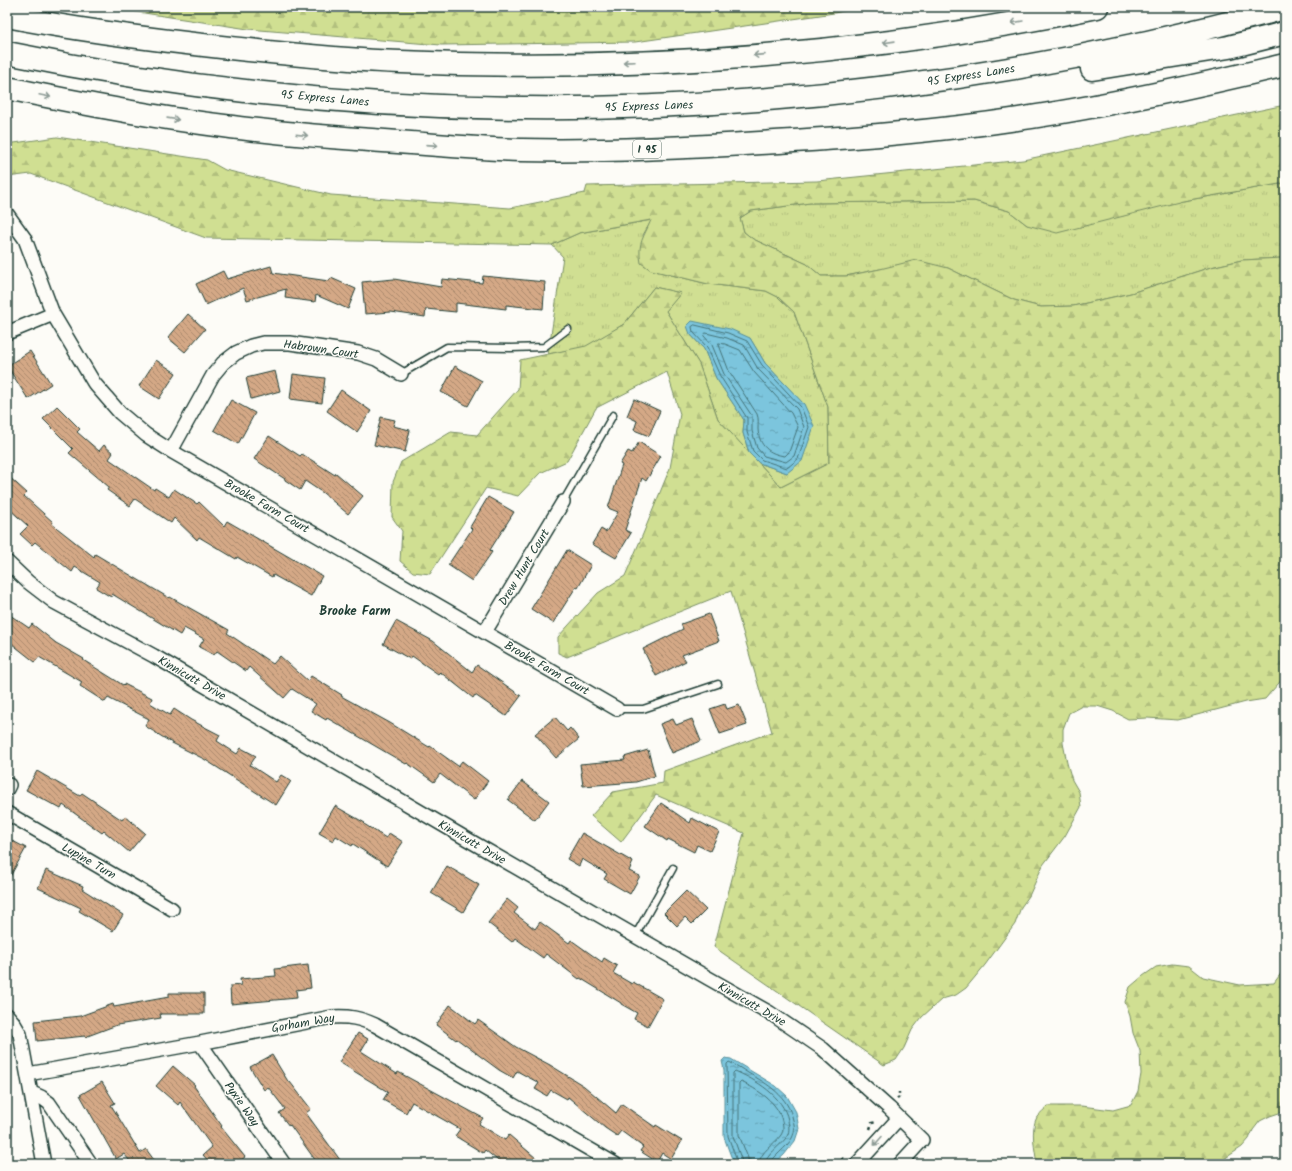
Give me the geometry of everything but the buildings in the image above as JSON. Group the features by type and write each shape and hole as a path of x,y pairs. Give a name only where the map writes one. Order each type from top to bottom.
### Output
{"highway":[{"path":"7,16 119,35 306,56 399,62 500,65 602,63 796,53 883,43 1052,16 1097,7"},
{"name":"95 Express Lanes","path":"7,53 78,67 166,81 260,93 365,102 469,107 562,109 653,107 758,101 826,95 998,72 1101,53 1222,26 1285,8"},
{"path":"916,84 1056,74 1229,46 1285,33"},
{"name":"I 95","path":"7,88 71,102 162,118 308,136 489,149 605,151 704,147 844,138 931,130 1021,119 1210,83 1285,65"}],"street":[{"name":"Brooke Farm Court","path":"7,214 25,239 53,314 94,383 120,413 146,435 171,451 617,709"},
{"path":"7,333 53,314"},
{"name":"Habrown Court","path":"171,451 213,375 223,363 236,353 251,346 264,343 290,343 358,353 376,359 401,374"},
{"name":"Drew Hunt Court","path":"486,632 563,502"},
{"name":"Kinnicutt Drive","path":"7,562 28,582 54,602 154,656 770,1013 804,1035 823,1049 922,1140 900,1164"},
{"name":"Lupine Turn","path":"7,813 172,909"},
{"path":"7,1015 20,1034 44,1164"},
{"name":"Gorham Way","path":"28,1074 200,1043 332,1017 347,1016 362,1019 376,1025 615,1164"},
{"name":"Pyxie Way","path":"200,1043 284,1164"},
{"path":"32,1093 49,1103 87,1163"},
{"path":"857,1164 899,1118"}],"lane":[{"path":"401,374 447,347 544,347 568,329"},
{"path":"563,502 613,415"},
{"path":"617,709 643,709 718,684"},
{"path":"635,936 673,868"}],"path":[{"path":"899,1092 899,1097"}],"green space":[{"path":"105,7 863,7 834,13 635,42 441,45 248,29"},
{"path":"1285,105 1285,183 1183,201 1057,233 1027,225 1009,211 974,201 810,203 751,211 740,218 744,232 753,239 807,264 821,276 846,276 916,260 948,268 1014,300 1041,307 1073,306 1131,293 1211,267 1242,260 1282,258 1285,260 1285,676 1265,699 1246,702 1178,720 1147,718 1128,719 1113,711 1097,706 1082,706 1069,713 1063,729 1063,743 1072,780 1079,792 1081,807 1065,836 1043,865 1029,896 1021,907 1015,924 985,965 966,988 956,995 942,999 922,1017 912,1030 904,1048 896,1060 884,1065 714,947 744,833 656,795 621,842 591,816 613,792 663,783 664,771 772,732 731,591 567,657 558,653 558,637 598,593 625,576 670,468 680,414 667,372 596,408 567,461 540,473 518,496 486,488 430,574 413,572 400,561 402,531 392,517 393,482 401,462 451,432 477,435 518,389 520,360 586,346 624,324 654,287 681,293 666,311 699,364 718,419 781,487 829,463 828,407 794,312 778,297 766,291 708,284 651,270 641,263 640,250 642,240 651,220 579,233 552,245 206,238 31,174 7,177 7,144 57,137 207,160 225,170 331,195 510,208 585,193 587,186 817,181 1023,160"},
{"path":"1285,183 1285,260 1282,258 1242,260 1211,267 1131,293 1073,306 1041,307 1014,300 948,268 880,269 846,276 821,276 807,264 753,239 744,232 740,218 751,211 810,203 974,201 1009,211 1027,225 1183,201"},
{"path":"652,220 643,235 651,270 708,284 766,291 778,297 794,312 828,407 829,463 781,487 759,463 787,473 804,405 765,363 750,338 690,334 704,349 716,378 744,420 743,433 749,453 718,419 699,364 666,311 680,293 654,287 624,324 586,347 548,354 563,257 552,245 579,233"},
{"path":"1172,964 1189,966 1203,977 1240,985 1274,983 1285,968 1285,1111 1260,1121 1253,1130 1249,1139 1242,1147 1214,1164 1037,1164 1034,1140 1035,1122 1037,1117 1048,1106 1081,1106 1113,1110 1131,1105 1138,1091 1141,1074 1140,1051 1133,1033 1130,1016 1125,1002 1130,987 1143,976 1156,967"}],"water":[{"path":"692,321 730,329 750,338 765,363 804,404 814,426 802,461 787,473 759,463 749,453 743,433 744,420 716,378 704,349 690,334 687,326"},
{"path":"725,1058 731,1059 776,1086 787,1096 796,1112 799,1129 795,1141 784,1155 776,1162 771,1164 734,1164 724,1137 724,1070 722,1061"}],"district":[{"name":"Brooke Farm","path":"355,610"}]}
